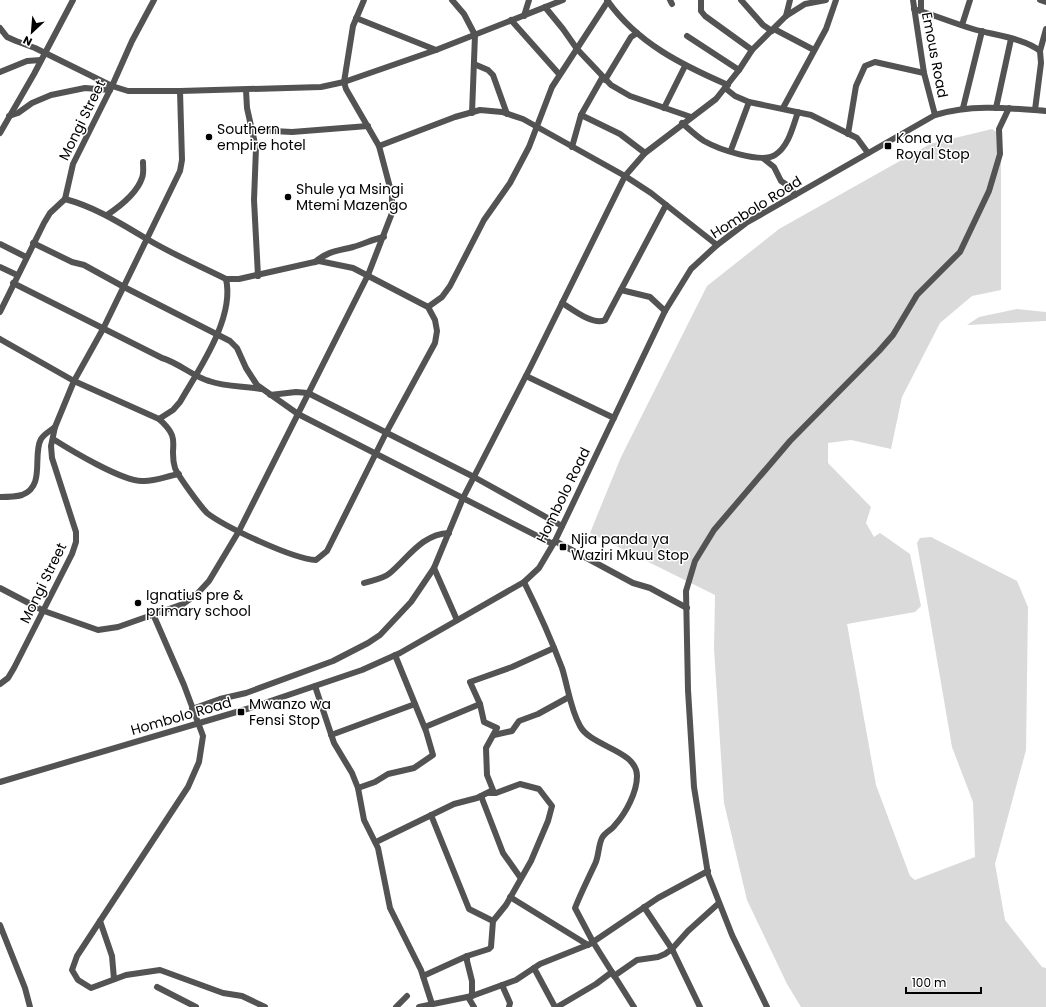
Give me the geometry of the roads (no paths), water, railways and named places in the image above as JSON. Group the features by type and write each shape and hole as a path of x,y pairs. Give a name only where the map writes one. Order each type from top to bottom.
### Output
{"street":[{"path":"1,130 46,53 73,0"},
{"name":"Mongi Street","path":"0,312 1,305 47,217 64,199 73,164 111,88 132,41 154,0"},
{"path":"0,588 44,611 98,630 118,627 183,604 197,594 209,580 239,531 368,276 392,213 393,202 379,146 349,95 344,82 353,26 364,0"},
{"path":"452,0 464,14 475,35 472,113"},
{"path":"524,16 529,0"},
{"path":"9,116 18,113 32,103 51,95 85,88 111,88 136,92 321,87 344,82 436,50 563,0"},
{"path":"428,308 442,297 450,286 484,220 510,183 529,147 552,87 559,74 577,49 608,0 637,33 685,66 727,87 735,96 749,102 811,115 857,138 868,152"},
{"path":"701,0 701,11 705,16 752,50"},
{"path":"741,0 763,25 814,50"},
{"path":"786,16 790,0"},
{"path":"192,709 220,699 246,693 333,661 380,635 399,616 411,602 434,568 474,477 625,176 645,153 682,123 703,109 727,87 752,50 786,16 805,4 826,0"},
{"path":"783,108 826,28 836,0"},
{"name":"Emous Road","path":"913,0 924,72 935,115"},
{"path":"921,0 921,11"},
{"path":"962,25 970,0"},
{"path":"1040,0 1046,2"},
{"path":"545,7 564,29 577,49 604,79 630,96 691,117"},
{"path":"914,9 1011,39 1034,47 1040,51"},
{"path":"356,18 436,50"},
{"path":"511,20 559,74"},
{"path":"0,28 7,37 46,53 111,88"},
{"path":"1035,110 1044,64 1040,51 1046,29"},
{"path":"963,108 982,31"},
{"path":"572,147 581,115 631,37 637,33"},
{"path":"687,36 739,70"},
{"path":"996,108 1011,39"},
{"path":"0,72 27,61 41,60"},
{"path":"848,134 856,86 866,66 875,62 924,72"},
{"path":"474,64 488,70 493,75 507,114"},
{"path":"664,108 685,66"},
{"path":"246,90 256,148 254,200 258,276"},
{"name":"Mongi Street","path":"0,684 8,678 14,668 44,611 72,554 76,542 76,532 52,458 55,427 74,381 103,329 180,171 182,160 180,91"},
{"path":"730,150 749,102"},
{"name":"Hombolo Road","path":"0,782 250,708 362,670 395,655 524,582 539,568 554,542 665,311 692,269 717,245 746,223 935,115 963,108 1009,108 1046,111"},
{"path":"758,1007 765,1005 732,934 708,871 694,787 688,690 686,591 695,561 714,530 790,441 893,335 917,295 963,247 990,191 1000,154 999,129 1009,108"},
{"path":"379,146 480,110 507,114 536,126 625,176 666,205 717,245"},
{"path":"682,123 706,142 753,158 764,159 774,156 783,148 798,112"},
{"path":"581,115 620,134 645,153"},
{"path":"252,130 292,132 368,126"},
{"path":"764,159 774,167 781,181 790,187 796,195"},
{"path":"107,215 117,208 139,183 142,177 143,162"},
{"path":"0,339 74,381 159,419 169,428 172,435 174,464 179,474 205,511 217,520 239,531 306,559 316,560 327,551 386,433 435,343 436,325 428,308 353,268 319,261 258,276 239,279 226,279 147,239 107,215 81,204 64,199"},
{"path":"562,303 588,318 602,322 609,314 666,205"},
{"path":"314,262 331,251 352,247 370,240 384,237"},
{"path":"33,243 72,262 84,265 230,341 237,348 252,379 262,389 298,414 633,583 650,588 687,608"},
{"path":"0,244 26,257"},
{"path":"0,267 17,275"},
{"path":"159,419 173,410 180,402 217,333 228,302 226,279"},
{"path":"13,283 103,329 171,361 195,375 216,383 262,389"},
{"path":"621,290 650,297 665,311"},
{"path":"526,376 614,418"},
{"path":"270,395 296,392 308,393 474,477 562,526"},
{"path":"0,497 20,496 30,491 34,485 38,465 38,450 41,440 55,427"},
{"path":"53,439 83,457 133,480 148,481 179,474"},
{"path":"364,583 383,577 390,573 415,548 426,541 439,535 449,533"},
{"path":"434,568 457,620"},
{"path":"524,582 536,605 554,648 562,669 569,697 580,726 585,733 598,743 612,749 634,765 636,782 629,802 615,826 602,838 596,864 590,873 575,908 590,944 613,974 632,1006"},
{"path":"153,614 184,685 203,736 202,751 188,787 77,956 72,970 78,980 91,988 114,979 160,970 223,992 242,996 265,1007"},
{"path":"488,794 494,789 487,775 486,748 497,728 484,722 480,704 470,682 512,667 554,648"},
{"path":"358,788 375,782 388,774 414,768 433,755 425,727 395,655"},
{"path":"315,686 331,734 358,788 364,820 376,842 390,908 406,936 423,976 432,1004"},
{"path":"494,735 512,731 519,721 538,714 569,697"},
{"path":"331,734 415,704"},
{"path":"425,727 480,704"},
{"path":"376,842 454,804 496,793 520,784 539,789 552,806 548,821 530,861 510,897 493,921 491,947 423,976"},
{"path":"481,796 502,852 520,877"},
{"path":"431,815 470,909 493,921"},
{"path":"419,1007 432,1004 443,1005 470,997 522,977 534,968 556,956 590,944 644,907 708,871"},
{"path":"510,897 590,944"},
{"path":"534,968 556,1007 632,962 663,956 719,903"},
{"path":"644,907 672,949 700,1007"},
{"path":"100,921 112,956 114,979"},
{"path":"0,926 30,1007"},
{"path":"467,956 466,961 472,981 470,997 474,1007"},
{"path":"502,985 510,1006"},
{"path":"157,987 192,1006"},
{"path":"396,1007 407,996"}],"place":[{"name":"Southern empire hotel","path":"209,137"},
{"name":"Kona ya Royal Stop","path":"888,146"},
{"name":"Shule ya Msingi Mtemi Mazengo","path":"288,197"},
{"name":"Njia panda ya Waziri Mkuu Stop","path":"563,547"},
{"name":"Ignatius pre & primary school","path":"138,603"},
{"name":"Mwanzo wa Fensi Stop","path":"241,712"}]}
